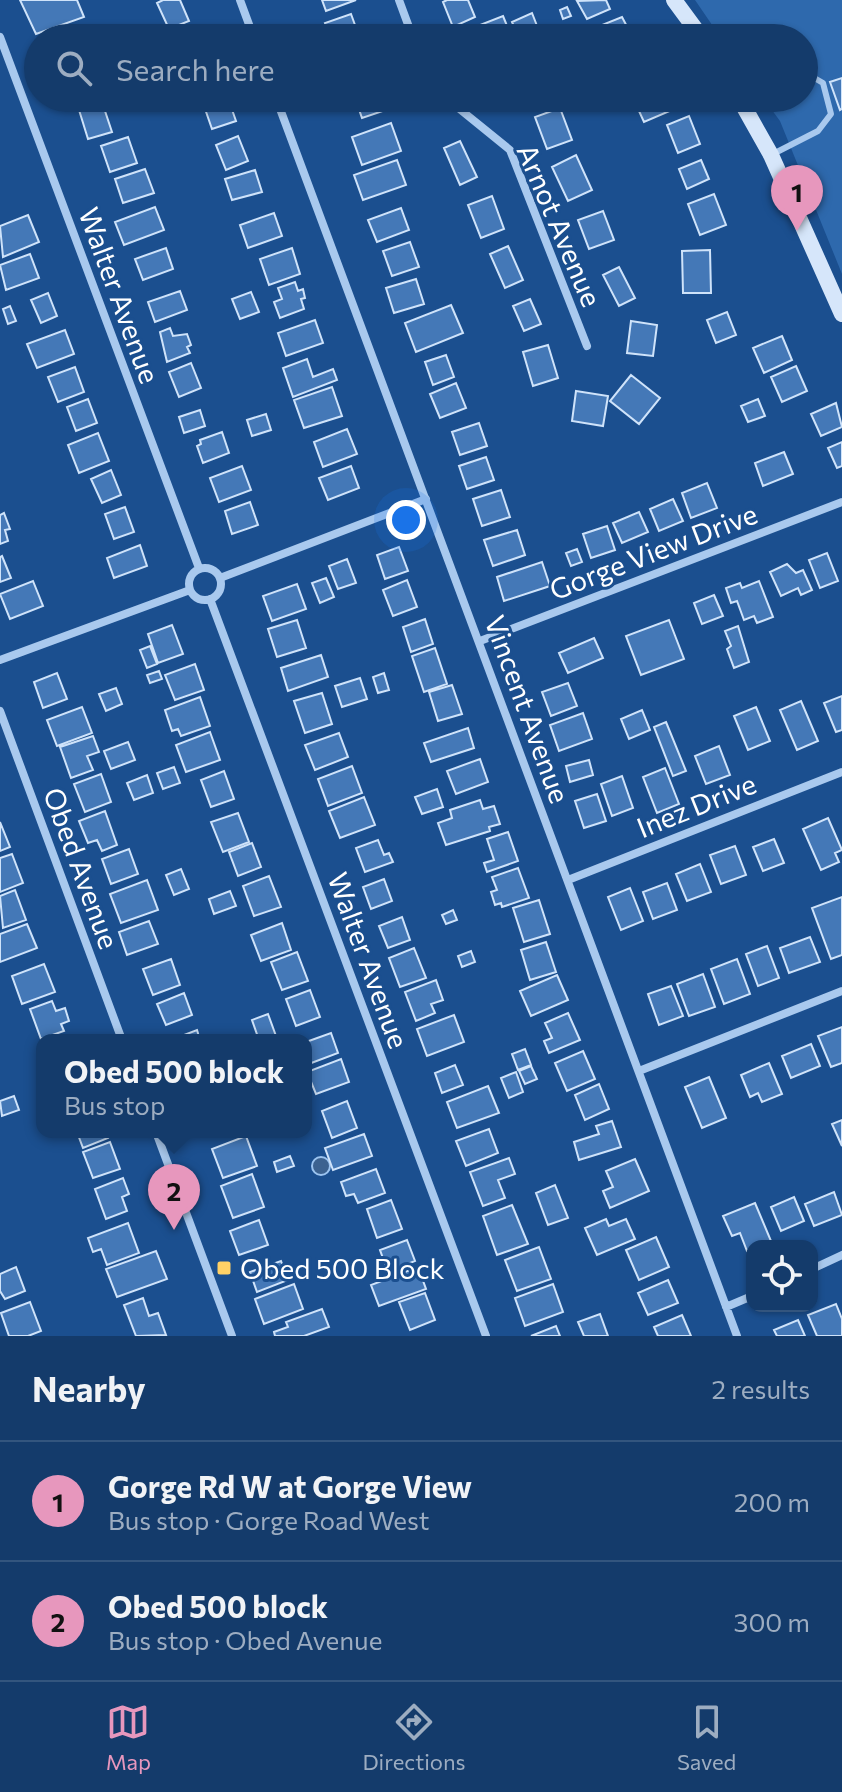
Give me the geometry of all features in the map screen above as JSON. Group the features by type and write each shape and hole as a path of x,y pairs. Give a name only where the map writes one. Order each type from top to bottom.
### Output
{"main road":[{"path":"674,0 692,24"},
{"path":"748,112 771,155 842,314"}],"street":[{"path":"240,0 249,24"},
{"path":"399,0 408,24"},
{"name":"Walter Avenue","path":"0,37 24,101"},
{"name":"Walter Avenue","path":"28,112 199,568"},
{"name":"Vincent Avenue","path":"281,112 737,1336"},
{"name":"Arnot Avenue","path":"463,112 510,150 587,346"},
{"path":"220,578 426,499"},
{"name":"Gorge View Drive","path":"480,641 842,502"},
{"path":"199,568 212,569 220,578 220,591 210,599 198,599 190,590 189,577 199,568"},
{"path":"0,660 190,590"},
{"name":"Walter Avenue","path":"210,599 486,1336"},
{"name":"Obed Avenue","path":"0,711 120,1034"},
{"name":"Inez Drive","path":"568,880 842,772"},
{"path":"639,1071 842,991"},
{"path":"158,1138 232,1336"},
{"path":"818,1266 842,1255"},
{"path":"726,1307 746,1299"}],"lane":[{"path":"771,155 818,131 831,114 823,83 818,80"}],"shaded area":[{"path":"695,0 842,0 842,274 780,121 773,112 818,112 818,24 711,24"},
{"path":"321,1157 330,1166 321,1175 312,1166"}],"building":[{"path":"20,0 77,0 84,17 64,24 31,24"},
{"path":"180,0 189,21 167,24 157,3"},
{"path":"322,0 356,0 326,11"},
{"path":"468,0 475,17 452,24 443,2"},
{"path":"606,0 610,9 587,19 577,1"},
{"path":"567,7 571,16 563,19 560,10"},
{"path":"532,13 536,24 513,24"},
{"path":"351,14 355,24 325,24"},
{"path":"503,16 506,24 483,24"},
{"path":"622,17 626,24 604,24"},
{"path":"842,78 842,109 840,110 830,82"},
{"path":"80,112 105,112 112,132 88,139"},
{"path":"206,112 233,112 236,121 212,129"},
{"path":"360,112 380,112 362,118"},
{"path":"562,112 572,140 547,149 535,117"},
{"path":"639,112 667,112 644,122"},
{"path":"689,116 700,144 678,153 667,125"},
{"path":"391,123 401,151 362,165 352,137"},
{"path":"238,136 248,161 226,170 216,145"},
{"path":"128,137 137,163 110,172 101,146"},
{"path":"460,141 477,177 460,185 444,148"},
{"path":"576,155 592,190 568,201 552,167"},
{"path":"397,160 406,185 363,200 354,175"},
{"path":"701,160 709,179 687,189 679,169"},
{"path":"145,169 154,193 123,203 115,179"},
{"path":"255,170 262,192 232,200 225,179"},
{"path":"714,194 726,225 700,235 688,204"},
{"path":"492,196 504,229 481,238 468,205"},
{"path":"155,207 164,230 124,245 115,222"},
{"path":"401,208 409,230 377,242 368,220"},
{"path":"603,211 614,240 589,249 578,220"},
{"path":"274,213 282,236 248,248 240,225"},
{"path":"28,215 39,242 3,257 0,226"},
{"path":"410,242 419,267 392,276 383,251"},
{"path":"508,246 523,280 505,288 490,254"},
{"path":"166,248 173,269 143,280 135,259"},
{"path":"292,248 300,274 269,285 260,259"},
{"path":"710,250 711,293 683,293 682,251"},
{"path":"30,254 39,278 6,290 0,265"},
{"path":"619,267 635,298 619,306 603,275"},
{"path":"416,279 424,304 394,313 386,288"},
{"path":"295,282 298,291 303,289 305,298 301,299 304,309 280,318 274,302 282,299 278,288"},
{"path":"180,291 187,310 155,322 148,302"},
{"path":"251,292 259,312 240,319 232,299"},
{"path":"48,293 57,316 41,323 31,300"},
{"path":"530,299 541,324 524,331 513,306"},
{"path":"451,305 463,333 416,352 405,323"},
{"path":"10,306 16,321 8,324 3,309"},
{"path":"727,312 736,335 716,343 707,320"},
{"path":"315,320 323,343 286,356 278,333"},
{"path":"631,321 657,325 653,356 627,353"},
{"path":"170,328 173,336 187,334 191,345 187,347 190,353 167,362 160,332"},
{"path":"65,330 74,354 37,368 27,344"},
{"path":"782,336 792,360 764,373 753,348"},
{"path":"548,345 558,378 533,386 523,352"},
{"path":"446,355 454,377 433,385 425,362"},
{"path":"307,359 313,377 333,369 337,380 293,397 283,368"},
{"path":"191,363 201,388 179,397 169,372"},
{"path":"796,366 807,391 782,402 771,377"},
{"path":"75,367 84,392 58,402 48,377"},
{"path":"631,375 660,398 639,424 610,401"},
{"path":"456,383 466,408 440,418 430,394"},
{"path":"332,387 342,416 304,428 294,400"},
{"path":"576,391 608,396 603,426 572,421"},
{"path":"88,399 97,423 76,431 67,407"},
{"path":"758,399 765,416 748,422 741,406"},
{"path":"836,403 842,427 821,436 811,414"},
{"path":"200,410 205,426 184,433 179,417"},
{"path":"266,414 271,430 252,436 247,420"},
{"path":"479,423 487,446 460,455 452,432"},
{"path":"347,429 357,454 323,467 314,442"},
{"path":"222,432 229,453 203,463 197,446 201,444 200,440"},
{"path":"98,433 109,461 79,473 68,445"},
{"path":"842,442 842,466 837,468 828,448"},
{"path":"784,452 793,474 763,486 755,463"},
{"path":"486,457 494,480 467,489 459,466"},
{"path":"242,466 251,490 219,502 210,478"},
{"path":"351,466 359,488 328,500 319,478"},
{"path":"111,470 121,495 102,503 91,479"},
{"path":"707,483 717,508 691,518 682,493"},
{"path":"501,490 510,517 482,526 473,499"},
{"path":"673,499 683,521 659,531 650,509"},
{"path":"250,502 258,525 232,534 225,511"},
{"path":"125,507 134,532 114,539 105,514"},
{"path":"639,512 648,532 622,543 613,523"},
{"path":"4,513 10,529 5,530 8,541 0,544 0,515"},
{"path":"607,526 615,550 591,558 583,534"},
{"path":"517,530 525,555 493,566 484,540"},
{"path":"140,545 147,566 114,578 107,558"},
{"path":"399,547 408,571 385,579 377,555"},
{"path":"577,549 582,562 571,566 566,553"},
{"path":"827,553 838,581 820,588 809,560"},
{"path":"0,557 11,578 0,582"},
{"path":"347,559 356,583 338,589 329,566"},
{"path":"542,562 550,586 504,601 497,577"},
{"path":"787,564 796,573 803,570 812,590 801,595 798,588 781,596 770,572"},
{"path":"326,578 334,597 320,603 312,583"},
{"path":"407,580 417,607 393,616 383,590"},
{"path":"33,581 43,606 10,619 0,594"},
{"path":"759,581 773,617 757,623 754,616 744,620 737,601 731,603 726,588 740,583 742,588"},
{"path":"297,584 306,609 272,621 263,596"},
{"path":"714,595 723,616 702,624 694,603"},
{"path":"425,619 433,644 411,652 403,627"},
{"path":"297,620 306,648 277,657 268,629"},
{"path":"669,620 684,659 641,675 626,636"},
{"path":"172,625 183,654 158,663 148,634"},
{"path":"738,626 749,662 734,668 725,631"},
{"path":"594,638 603,658 568,673 559,653"},
{"path":"150,646 157,664 147,668 140,650"},
{"path":"435,648 447,684 424,692 412,656"},
{"path":"321,655 328,677 288,691 281,668"},
{"path":"195,664 204,690 175,700 165,675"},
{"path":"159,671 162,679 150,683 147,675"},
{"path":"57,673 67,699 43,708 34,682"},
{"path":"384,673 389,690 378,693 373,677"},
{"path":"360,678 367,699 342,707 335,686"},
{"path":"568,683 577,706 551,716 542,692"},
{"path":"452,685 462,714 438,721 429,692"},
{"path":"116,688 122,704 106,711 99,694"},
{"path":"322,693 332,724 305,733 294,701"},
{"path":"842,696 842,730 836,732 824,703"},
{"path":"200,697 210,726 181,736 178,729 172,731 165,710"},
{"path":"801,701 818,741 797,750 780,710"},
{"path":"82,707 92,733 57,746 47,720"},
{"path":"756,707 770,741 748,750 734,716"},
{"path":"642,710 650,730 629,739 621,719"},
{"path":"583,713 592,739 559,751 550,725"},
{"path":"666,722 686,771 673,776 654,727"},
{"path":"468,728 474,748 431,762 424,743"},
{"path":"210,732 220,760 186,772 176,745"},
{"path":"339,733 348,757 315,770 305,745"},
{"path":"93,736 99,752 87,756 93,770 71,778 60,747"},
{"path":"128,742 135,760 111,769 104,751"},
{"path":"719,746 730,775 706,784 695,756"},
{"path":"480,759 488,782 456,794 447,771"},
{"path":"589,760 593,775 570,782 566,766"},
{"path":"352,766 362,793 328,806 318,779"},
{"path":"174,767 180,783 163,789 157,773"},
{"path":"665,768 679,804 657,813 643,777"},
{"path":"224,771 234,799 211,807 201,780"},
{"path":"101,774 111,802 85,812 74,784"},
{"path":"147,775 153,793 134,800 127,783"},
{"path":"622,776 633,808 612,816 601,784"},
{"path":"437,789 443,807 422,814 415,797"},
{"path":"597,794 606,821 584,828 575,801"},
{"path":"364,797 375,825 340,838 329,811"},
{"path":"480,800 483,809 494,806 500,824 489,827 490,831 446,845 438,823 452,818 450,810"},
{"path":"105,811 117,845 102,851 97,840 88,843 79,821"},
{"path":"238,813 249,842 223,852 211,822"},
{"path":"828,818 842,850 835,853 839,862 821,870 803,829"},
{"path":"0,822 10,847 0,851"},
{"path":"508,832 518,861 487,872 484,863 494,860 487,839"},
{"path":"774,839 784,863 763,871 753,847"},
{"path":"378,840 384,855 389,853 393,862 365,872 356,848"},
{"path":"252,843 261,867 238,876 229,852"},
{"path":"735,846 746,875 721,884 710,855"},
{"path":"129,849 138,874 111,884 102,859"},
{"path":"12,854 23,883 0,892 0,858"},
{"path":"700,864 711,892 687,901 676,874"},
{"path":"518,868 529,898 502,907 501,903 495,905 491,892 497,890 492,877"},
{"path":"181,869 189,889 174,895 166,875"},
{"path":"269,876 281,907 254,916 243,886"},
{"path":"384,879 392,901 371,909 363,887"},
{"path":"147,880 158,910 121,923 110,894"},
{"path":"667,883 677,910 653,919 643,892"},
{"path":"630,888 643,921 621,930 608,897"},
{"path":"15,890 26,920 3,928 0,896"},
{"path":"230,891 236,906 214,914 209,899"},
{"path":"842,897 842,955 831,959 812,908"},
{"path":"539,900 550,934 524,942 513,908"},
{"path":"453,910 457,920 446,924 442,915"},
{"path":"402,917 410,940 388,948 379,926"},
{"path":"149,921 158,944 127,955 119,932"},
{"path":"282,923 291,950 261,961 251,935"},
{"path":"27,924 37,948 0,962 0,934"},
{"path":"810,937 820,962 789,973 780,948"},
{"path":"546,942 556,972 530,980 521,950"},
{"path":"767,946 779,978 758,986 746,954"},
{"path":"414,948 426,978 400,987 389,958"},
{"path":"471,951 475,962 462,967 458,956"},
{"path":"297,952 308,981 282,990 271,962"},
{"path":"171,959 180,985 153,995 143,969"},
{"path":"737,959 750,994 724,1004 711,969"},
{"path":"44,964 55,992 22,1004 12,976"},
{"path":"703,974 715,1007 689,1016 677,984"},
{"path":"557,975 568,1000 531,1016 520,991"},
{"path":"436,980 443,1000 431,1004 435,1013 416,1021 405,992"},
{"path":"671,986 683,1016 659,1025 648,994"},
{"path":"310,990 320,1017 296,1026 286,999"},
{"path":"184,993 192,1015 166,1025 157,1004"},
{"path":"52,1001 56,1011 65,1008 69,1021 61,1024 64,1031 39,1034 30,1009"},
{"path":"568,1013 580,1040 549,1053 544,1041 552,1038 545,1023"},
{"path":"268,1014 275,1034 257,1034 252,1020"},
{"path":"454,1015 464,1042 427,1056 417,1029"},
{"path":"842,1027 842,1063 831,1067 818,1036"},
{"path":"331,1033 338,1053 312,1063 312,1040"},
{"path":"811,1044 820,1066 791,1078 782,1056"},
{"path":"525,1049 531,1065 518,1070 512,1054"},
{"path":"583,1051 595,1079 567,1091 555,1063"},
{"path":"341,1059 349,1082 316,1094 312,1070"},
{"path":"769,1063 782,1094 762,1102 758,1093 750,1097 741,1075"},
{"path":"455,1065 463,1085 442,1093 435,1073"},
{"path":"531,1066 537,1079 525,1084 519,1071"},
{"path":"516,1072 523,1092 509,1098 501,1078"},
{"path":"709,1077 726,1118 702,1128 685,1087"},
{"path":"599,1084 609,1109 585,1120 575,1095"},
{"path":"488,1086 499,1113 457,1128 447,1102"},
{"path":"14,1096 19,1110 2,1116 0,1101"},
{"path":"347,1101 357,1128 332,1138 322,1111"},
{"path":"842,1120 842,1146 832,1124"},
{"path":"612,1121 621,1147 579,1160 574,1142 599,1134 596,1126"},
{"path":"489,1129 498,1153 466,1166 456,1141"},
{"path":"364,1134 372,1156 333,1170 325,1148"},
{"path":"79,1138 108,1138 83,1148"},
{"path":"247,1138 257,1166 223,1178 212,1149"},
{"path":"110,1142 120,1169 93,1178 83,1152"},
{"path":"290,1156 294,1166 277,1172 274,1162"},
{"path":"509,1158 515,1174 498,1180 505,1198 483,1206 470,1172"},
{"path":"635,1159 649,1191 610,1208 603,1191 613,1187 606,1171"},
{"path":"376,1169 385,1193 358,1203 354,1194 346,1196 341,1182"},
{"path":"252,1174 264,1207 233,1218 221,1186"},
{"path":"123,1178 129,1194 122,1197 127,1211 106,1219 95,1189"},
{"path":"555,1185 568,1218 548,1225 536,1193"},
{"path":"834,1192 842,1215 814,1226 805,1204"},
{"path":"794,1197 804,1221 781,1231 771,1207"},
{"path":"391,1200 402,1229 377,1238 367,1209"},
{"path":"755,1203 771,1240 746,1240 746,1248 740,1233 732,1236 723,1216"},
{"path":"512,1205 528,1244 497,1255 483,1216"},
{"path":"606,1219 609,1226 626,1219 635,1239 597,1255 585,1228"},
{"path":"259,1220 268,1245 239,1255 230,1231"},
{"path":"128,1223 139,1253 107,1265 101,1249 93,1252 88,1238"},
{"path":"656,1237 669,1267 639,1280 626,1250"},
{"path":"407,1240 415,1261 388,1272 380,1250"},
{"path":"539,1247 551,1279 517,1291 505,1260"},
{"path":"156,1251 167,1279 117,1297 106,1269"},
{"path":"281,1261 288,1280 257,1292 250,1272"},
{"path":"16,1267 25,1291 5,1299 0,1291 0,1274"},
{"path":"418,1267 426,1289 379,1306 371,1285"},
{"path":"668,1280 678,1303 648,1315 638,1293"},
{"path":"294,1284 303,1309 264,1324 255,1299"},
{"path":"553,1284 563,1312 525,1326 515,1298"},
{"path":"425,1293 435,1320 410,1330 399,1302"},
{"path":"143,1298 149,1316 158,1313 166,1335 136,1336 124,1305"},
{"path":"30,1302 41,1331 28,1336 9,1336 1,1313"},
{"path":"836,1304 842,1319 842,1336 817,1336 808,1315"},
{"path":"322,1309 329,1327 304,1336 275,1336 274,1332 288,1327 286,1322"},
{"path":"600,1314 608,1336 584,1336 578,1322"},
{"path":"682,1315 691,1336 658,1336 654,1327"},
{"path":"798,1320 805,1336 777,1336 774,1330"},
{"path":"556,1326 560,1336 531,1336"}],"place":[{"name":"Gorge Rd W at Gorge View","path":"797,231"},
{"name":"Obed 500 block","path":"174,1230"},
{"name":"Obed 500 Block","path":"224,1268"}]}
